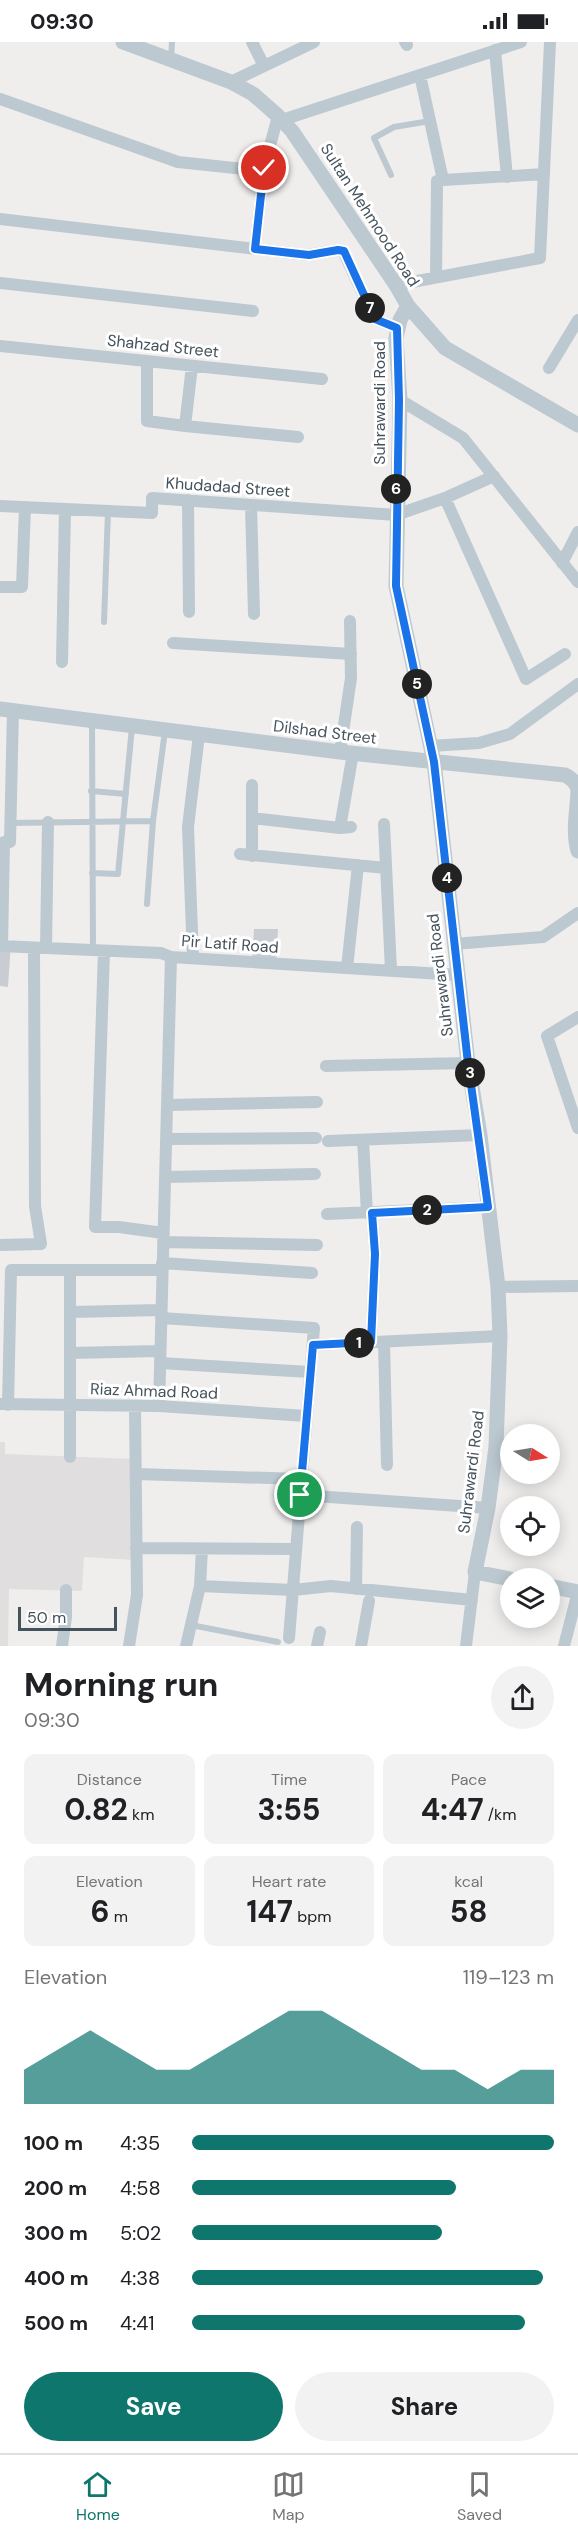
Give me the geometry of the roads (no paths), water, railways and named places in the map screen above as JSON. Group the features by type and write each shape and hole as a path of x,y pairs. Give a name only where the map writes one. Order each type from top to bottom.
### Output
{"street":[{"name":"Sultan Mehmood Road","path":"123,42 231,82 253,94 292,131 408,306 445,348 578,425"},
{"path":"252,42 264,66"},
{"path":"231,82 298,46 314,42"},
{"path":"255,249 264,171 280,118 521,42"},
{"path":"396,285 540,258 550,42"},
{"path":"495,50 507,177"},
{"path":"420,75 443,180"},
{"path":"0,99 178,162 264,171"},
{"path":"436,277 437,181 544,174"},
{"path":"0,219 309,255 344,251 375,319 397,328"},
{"path":"0,283 253,311"},
{"name":"Suhrawardi Road","path":"408,306 397,328 399,400 396,586 434,762 468,1063 480,1135 498,1287 500,1336 496,1448 488,1508 475,1572"},
{"path":"549,368 578,320"},
{"name":"Shahzad Street","path":"0,346 322,379"},
{"path":"147,361 147,421 298,437"},
{"path":"185,426 192,366"},
{"path":"399,400 463,438 578,582"},
{"path":"396,515 445,498 494,477"},
{"name":"Khudadad Street","path":"0,506 152,513 152,498 396,515"},
{"path":"445,498 526,680 565,654"},
{"path":"188,500 189,612"},
{"path":"251,505 254,614"},
{"path":"0,587 21,587 25,507"},
{"path":"62,662 65,509"},
{"path":"562,563 578,532"},
{"path":"252,818 346,827 346,753 351,678 350,621"},
{"path":"173,644 351,654"},
{"path":"430,746 478,743 510,734 578,684"},
{"path":"1,946 2,842 10,842 11,823 7,710"},
{"name":"Dilshad Street","path":"7,710 346,753 570,777 578,789 576,833 578,851"},
{"path":"193,958 188,827 199,735"},
{"path":"252,785 252,818 246,855 386,868"},
{"path":"0,1245 41,1244 35,1206 40,948 48,822"},
{"path":"384,824 391,970"},
{"path":"347,968 358,865"},
{"path":"454,944 543,937 578,913"},
{"name":"Pir Latif Road","path":"1,946 161,953 171,957 458,975"},
{"path":"98,951 95,1227 119,1227 163,1237 317,1245"},
{"path":"159,1406 171,957"},
{"path":"578,1017 547,1036 578,1128"},
{"path":"326,1066 468,1063"},
{"path":"167,1105 317,1102"},
{"path":"166,1139 363,1140 480,1135"},
{"path":"363,1140 375,1254 371,1342"},
{"path":"165,1177 315,1174"},
{"path":"327,1214 488,1207"},
{"path":"4,1404 10,1270 162,1266 312,1273"},
{"path":"70,1270 70,1457"},
{"path":"498,1287 578,1286"},
{"path":"70,1312 161,1314 314,1328 293,1590 284,1640"},
{"path":"313,1345 500,1336"},
{"path":"384,1342 387,1465"},
{"path":"70,1353 160,1357 310,1372"},
{"name":"Riaz Ahmad Road","path":"4,1404 159,1406 306,1416"},
{"path":"129,1646 137,1595 135,1406"},
{"path":"136,1474 301,1479"},
{"path":"300,1495 488,1508"},
{"path":"356,1589 357,1527"},
{"path":"136,1548 296,1549"},
{"path":"186,1646 200,1586 202,1549"},
{"path":"466,1646 475,1572 500,1577"},
{"path":"200,1586 293,1590 331,1586 471,1600"},
{"path":"560,1588 578,1592 564,1646"},
{"path":"62,1646 66,1617 66,1590"},
{"path":"361,1646 369,1601"},
{"path":"317,1646 320,1632"}],"lane":[{"path":"171,59 172,42"},
{"path":"392,175 374,138 394,127 430,121"},
{"path":"104,622 108,511"},
{"path":"92,720 92,873 98,951"},
{"path":"92,873 118,874 132,726"},
{"path":"147,904 153,821 165,731"},
{"path":"91,791 126,794"},
{"path":"11,823 153,821"},
{"path":"191,1625 284,1640"}]}
